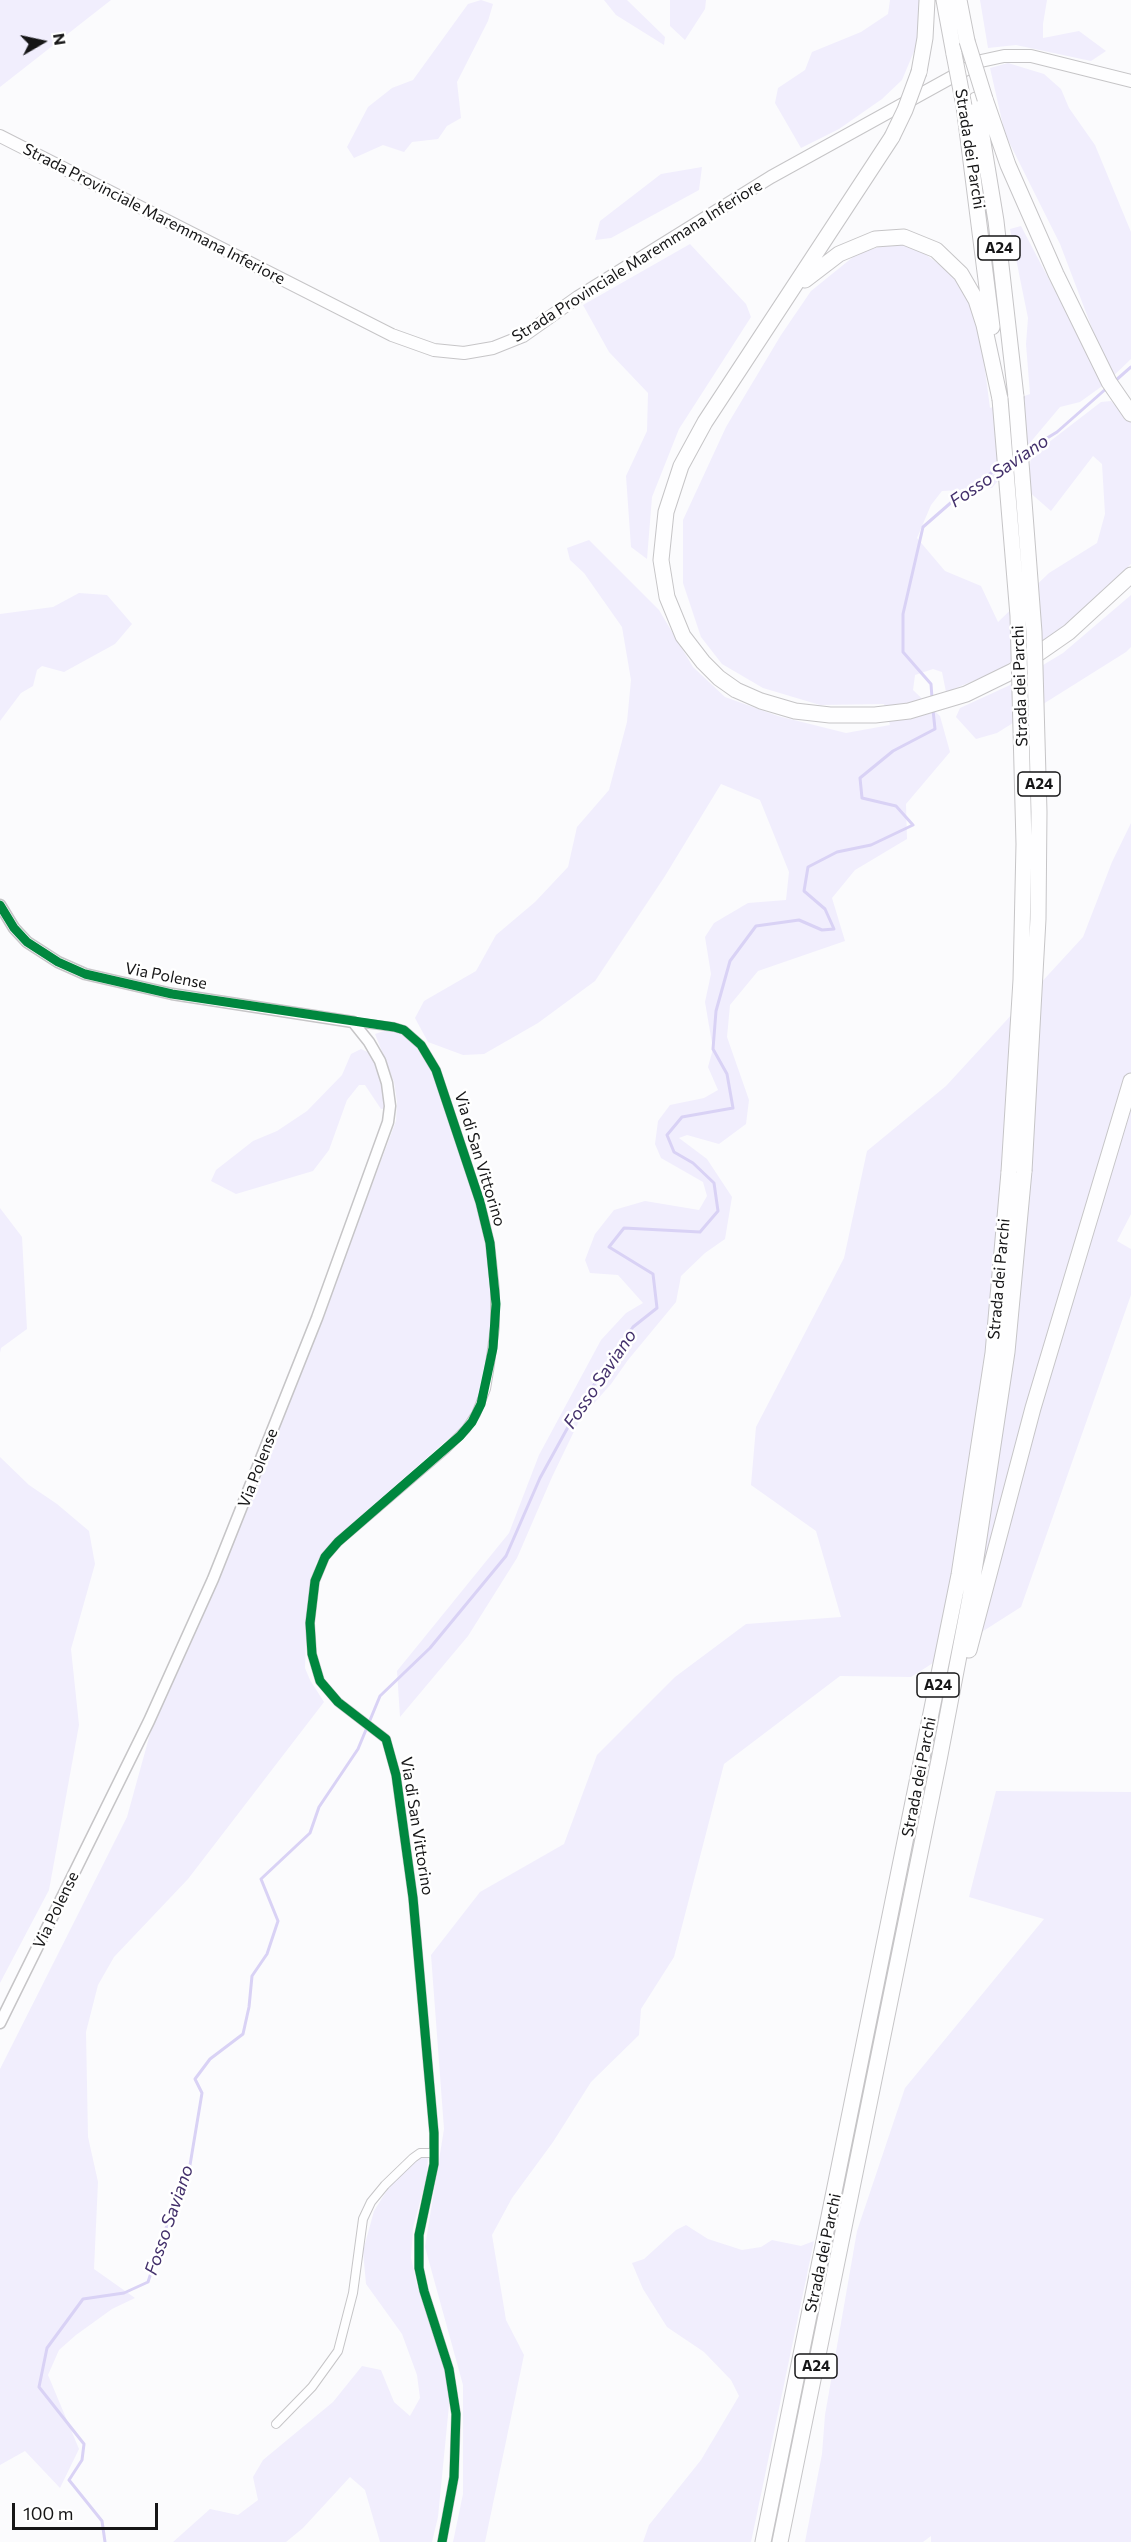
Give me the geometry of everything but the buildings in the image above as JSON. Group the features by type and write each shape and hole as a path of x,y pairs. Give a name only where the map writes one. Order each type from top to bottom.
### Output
{"highway":[{"path":"927,0 925,38 919,72 892,137 705,422 681,466 670,497 663,528 661,553 664,585 674,617 690,646 711,670 736,690 770,704 830,716 886,714 924,708 966,694 1013,671 1056,642 1131,575"},
{"name":"Strada dei Parchi","path":"780,2542 970,1598 997,1427 1012,1312 1024,828 1017,599 1000,399 981,227 975,102 954,54 944,0"},
{"name":"Strada dei Parchi","path":"763,2542 836,2192 959,1575 993,1353 1016,1172 1037,930 1039,812 1034,632 1016,397 996,221 959,0"},
{"path":"975,102 1091,344 1116,394 1131,414"},
{"path":"795,287 839,254 870,240 898,237 926,244 956,268 973,293 984,325 1000,399"},
{"path":"939,1761 1035,1400 1131,1081"}],"main road":[{"name":"Strada Provinciale Maremmana Inferiore","path":"0,136 392,335 434,350 464,353 493,348 523,336 578,297 771,177 968,66 998,56 1031,56 1131,81"}],"street":[{"name":"Via Polense","path":"0,905 14,928 27,942 58,962 86,974 172,994 353,1022 373,1048 385,1076 390,1106 388,1122 312,1329 213,1579 149,1721 0,2023"},
{"name":"Via di San Vittorino","path":"353,1022 405,1030 421,1046 436,1070 483,1213 490,1243 496,1304 493,1348 486,1389 472,1422 445,1450 338,1542 325,1557 318,1572 310,1623 314,1662 320,1681 328,1693 383,1736 389,1746 413,1898 434,2153 432,2176 420,2229 419,2257 424,2291 446,2359 455,2403 457,2437 454,2477 442,2542"},
{"path":"276,2424 312,2387 338,2351 353,2293 363,2219 371,2202 413,2158 420,2153 434,2153"}],"shaded area":[{"path":"0,0 111,0 0,87"},
{"path":"481,0 493,4 488,21 457,82 461,118 447,126 438,139 412,142 404,152 383,145 354,158 347,147 368,107 392,88 413,80 468,4"},
{"path":"604,0 627,0 665,37 664,45 616,15"},
{"path":"670,0 706,0 705,9 685,40 670,26"},
{"path":"890,0 919,0 918,42 902,80 882,99 839,129 801,148 775,103 778,88 805,70 812,52 861,32 888,14"},
{"path":"980,0 1047,0 1043,38 1079,31 1106,51 1091,61 1016,45 988,48"},
{"path":"1008,63 1044,74 1061,89 1069,108 1095,145 1131,232 1131,359 1105,384 1080,402 1060,407 992,488 942,491 931,505 917,538 945,571 981,586 998,622 1049,573 1097,543 1105,514 1102,464 1093,456 1051,511 1027,490 1031,456 1101,402 1111,401 1131,421 1131,564 1052,637 993,673 946,692 942,672 933,669 915,675 913,690 940,716 950,752 906,804 907,839 855,870 832,898 845,941 758,971 730,1005 727,1037 749,1100 746,1124 719,1144 687,1135 679,1138 707,1159 732,1197 725,1239 705,1253 681,1276 676,1302 580,1419 517,1558 468,1636 400,1717 397,1671 509,1533 539,1455 601,1340 626,1313 643,1303 618,1275 590,1273 585,1260 595,1234 614,1210 645,1201 699,1210 707,1196 703,1182 661,1158 655,1144 658,1121 670,1105 704,1098 718,1090 708,1067 713,1049 705,1002 711,974 705,937 714,923 748,903 786,900 789,872 760,800 721,784 665,876 595,981 538,1023 484,1054 463,1055 428,1042 415,1018 424,1001 476,971 496,935 535,902 568,867 577,827 609,790 627,722 631,680 622,627 584,573 570,560 567,548 589,540 659,610 693,667 725,697 778,716 846,733 890,725 884,704 820,705 763,688 722,664 701,637 683,583 683,520 726,427 781,335 811,291 858,253 886,245 903,244 922,252 953,274 978,316 990,408 1030,394 1026,344 1028,318 1010,229 1021,226 1086,350 1098,344 1060,244 1005,134 990,68"},
{"path":"702,167 699,190 611,238 595,240 600,221 661,174"},
{"path":"690,244 746,304 751,317 679,429 652,497 647,559 631,547 626,476 647,431 648,393 609,352 583,305"},
{"path":"79,593 107,595 132,624 115,644 64,672 42,666 37,670 33,686 21,693 0,721 0,614 53,607"},
{"path":"1131,595 1131,647 1126,652 997,733 976,739 956,717 960,708 1008,686 1063,653"},
{"path":"1131,823 1131,1214 1117,1241 1131,1249 1131,1295 1021,1607 911,1677 840,1676 724,1764 674,1957 641,2009 639,2035 591,2082 553,2142 512,2198 492,2235 506,2320 524,2355 485,2542 453,2542 463,2494 463,2385 425,2247 444,2129 431,1955 480,1892 564,1844 597,1755 675,1677 746,1624 841,1617 816,1531 751,1485 756,1427 844,1258 867,1151 946,1086 1083,937 1112,862"},
{"path":"393,1031 405,1036 417,1048 432,1072 482,1225 490,1274 490,1327 482,1388 463,1426 335,1539 316,1563 307,1603 305,1668 324,1702 188,1879 114,1957 98,1985 86,2032 88,2137 98,2182 94,2269 135,2298 112,2309 59,2350 48,2375 79,2449 60,2488 25,2451 0,2465 0,2069 127,1817 153,1723 321,1320 396,1121 397,1102 394,1082 375,1034"},
{"path":"361,1049 372,1054 387,1092 388,1108 381,1109 365,1085 359,1085 347,1100 329,1150 313,1171 236,1194 211,1181 216,1170 253,1141 277,1131 307,1111 342,1075 351,1054"},
{"path":"0,1208 22,1237 27,1329 1,1348 0,1353"},
{"path":"0,1457 29,1485 57,1504 89,1531 95,1564 71,1649 79,1725 49,1890 0,1983"},
{"path":"996,1791 1131,1792 1131,2542 931,2542 931,2536 923,2542 805,2542 822,2454 825,2415 857,2231 905,2088 1044,1919 969,1897"},
{"path":"421,2156 428,2157 427,2176 413,2228 411,2258 417,2285 451,2385 438,2517 432,2542 380,2542 365,2490 350,2477 303,2528 286,2542 173,2542 210,2509 238,2515 258,2500 253,2477 263,2460 333,2402 362,2366 381,2370 394,2402 410,2416 420,2398 417,2375 402,2334 366,2284 363,2251 374,2211 389,2187"},
{"path":"686,2225 708,2239 742,2250 761,2247 772,2240 801,2246 814,2241 751,2542 643,2542 649,2525 701,2460 739,2396 731,2380 704,2352 667,2327 643,2289 632,2263 644,2259 676,2230"}],"waterway":[{"name":"Fosso Saviano","path":"1115,381 1131,367"},
{"name":"Fosso Saviano","path":"1026,451 1057,432 1108,387"},
{"name":"Fosso Saviano","path":"932,698 931,684 903,652 903,614 923,527 962,493 1000,467"},
{"name":"Fosso Saviano","path":"105,2542 102,2521 69,2480 82,2460 84,2444 39,2387 47,2348 83,2299 124,2293 148,2282 164,2233 189,2171 202,2093 195,2079 210,2059 243,2034 252,1976 267,1954 278,1921 261,1879 310,1833 319,1807 358,1749 380,1696 430,1648 506,1556 540,1478 579,1407 633,1327 657,1308 653,1274 609,1247 624,1228 700,1232 718,1211 714,1183 693,1163 674,1152 667,1135 682,1117 733,1108 727,1074 713,1049 716,1011 730,961 756,926 799,920 822,930 834,929 825,909 804,891 808,867 837,852 871,845 913,825 896,806 862,798 860,778 893,751 935,729 933,710"}],"cycle path":[{"path":"0,905 14,928 27,942 58,962 85,974 172,994 404,1030 421,1045 436,1070 480,1202 490,1243 496,1304 493,1348 481,1404 472,1422 460,1436 338,1542 325,1557 315,1581 310,1623 312,1654 320,1681 338,1702 386,1739 396,1775 413,1898 434,2133 434,2164 419,2235 419,2268 449,2369 456,2414 454,2477 442,2542"}]}
